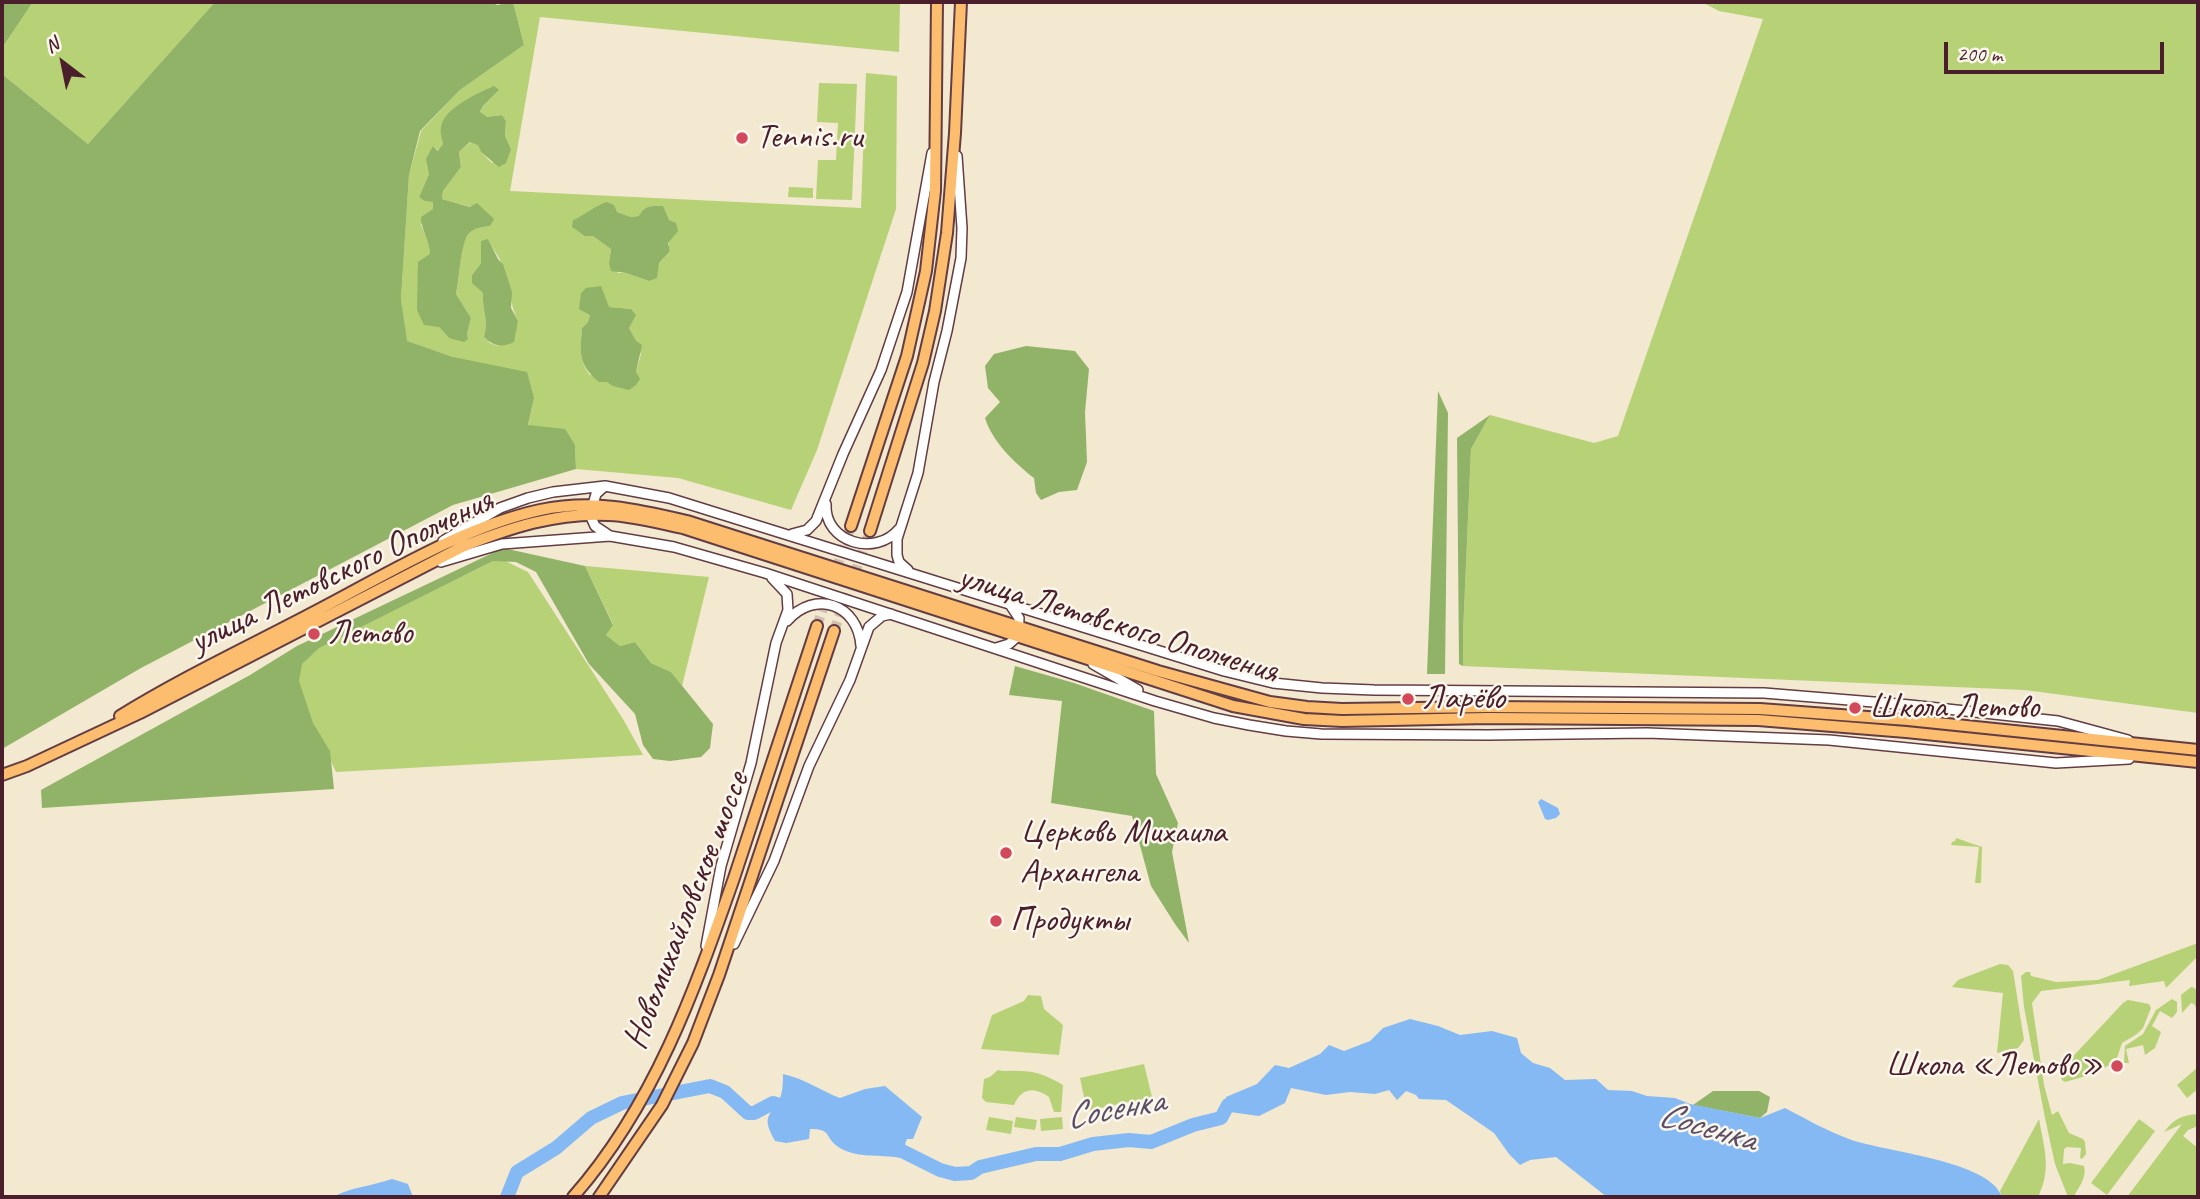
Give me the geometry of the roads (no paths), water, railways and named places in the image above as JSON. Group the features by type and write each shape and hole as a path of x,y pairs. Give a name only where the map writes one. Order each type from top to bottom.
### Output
{"main road":[{"path":"851,526 906,356 920,305 932,232 937,2"},
{"path":"870,531 923,362 935,311 947,233 961,2"},
{"name":"улица Летовского Ополчения","path":"88,736 136,706 410,562 498,523 541,510 626,507 687,521 1019,631 1239,695 1307,707 1760,709 1908,720 2198,762"},
{"name":"улица Летовского Ополчения","path":"2,775 140,713 462,547 502,531 591,510"},
{"name":"Новомихайловское шоссе","path":"573,1197 610,1151 636,1112 673,1039 700,975 817,626"},
{"name":"Новомихайловское шоссе","path":"599,1197 662,1105 693,1042 719,975 834,631"},
{"name":"улица Летовского Ополчения","path":"1019,631 1079,656 1233,706 1304,719 1758,720 2067,743 2141,744 2198,750"}],"street":[{"path":"782,533 800,533 812,526 821,511 842,454 881,370 907,292 936,130"},
{"path":"912,573 900,562 897,539 918,473 934,382 961,258 962,228 955,133"},
{"path":"605,486 596,494 591,510 594,526 610,536"},
{"path":"410,562 500,508 553,492 605,486 669,498 1224,671 1285,685 1374,690 1764,693 2058,721 2141,744"},
{"path":"826,496 826,511 834,531 855,542 877,544 894,535 901,527"},
{"path":"419,570 466,553 502,544 610,536 674,547 765,573 1155,701 1249,725 1321,734 1647,733 1803,738 2056,763 2157,757"},
{"path":"700,975 721,866 751,764 770,668 789,602 787,594 765,573"},
{"path":"783,626 802,607 811,603 831,605 849,616 856,625 861,648"},
{"path":"996,648 1009,644 1019,631 1019,618 1011,606"},
{"path":"719,975 774,861 809,766 850,680 872,623 882,616 893,614"},
{"path":"1079,656 1155,701"},
{"path":"2056,763 2064,756 2067,743 2058,721"}],"water":[{"path":"1541,799 1558,808 1560,814 1556,818 1545,819 1538,802"},
{"path":"1410,1019 1460,1035 1492,1031 1517,1038 1521,1053 1533,1063 1550,1068 1565,1080 1596,1079 1608,1090 1675,1098 1690,1104 1760,1118 1785,1108 1849,1139 1934,1159 1978,1174 1993,1184 2002,1197 1607,1197 1556,1157 1530,1160 1520,1165 1494,1133 1446,1100 1419,1099 1406,1091 1397,1100 1389,1090 1375,1094 1350,1092 1326,1095 1291,1088 1285,1103 1259,1116 1230,1112 1226,1097 1257,1084 1275,1065 1289,1068 1320,1054 1329,1045 1344,1051 1370,1041 1383,1028"},
{"path":"783,1074 840,1098 865,1089 885,1086 922,1117 913,1139 907,1139 900,1158 851,1153 837,1146 825,1132 817,1129 810,1129 809,1139 786,1143 775,1141 768,1118 780,1098"},
{"path":"392,1179 408,1184 413,1197 333,1197 347,1191"}],"waterway":[{"name":"Сосенка","path":"507,1197 517,1172 556,1148 591,1118 622,1103 710,1086 725,1092 748,1113 754,1113 773,1103 791,1109"},
{"name":"Сосенка","path":"886,1143 940,1170 955,1174 971,1173 980,1167 1036,1154 1060,1154 1093,1144 1129,1140 1151,1142 1193,1125 1221,1118 1228,1105 1246,1099"}],"tunnel":[{"path":"817,626 851,526"},
{"path":"834,631 870,531"}],"place":[{"name":"Tennis.ru","path":"742,138"},
{"name":"Летово","path":"314,634"},
{"name":"Ларёво","path":"1408,699"},
{"name":"Школа Летово","path":"1855,708"},
{"name":"Церковь Михаила Архангела","path":"1006,853"},
{"name":"Продукты","path":"996,921"},
{"name":"Школа «Летово»","path":"2117,1066"}]}
